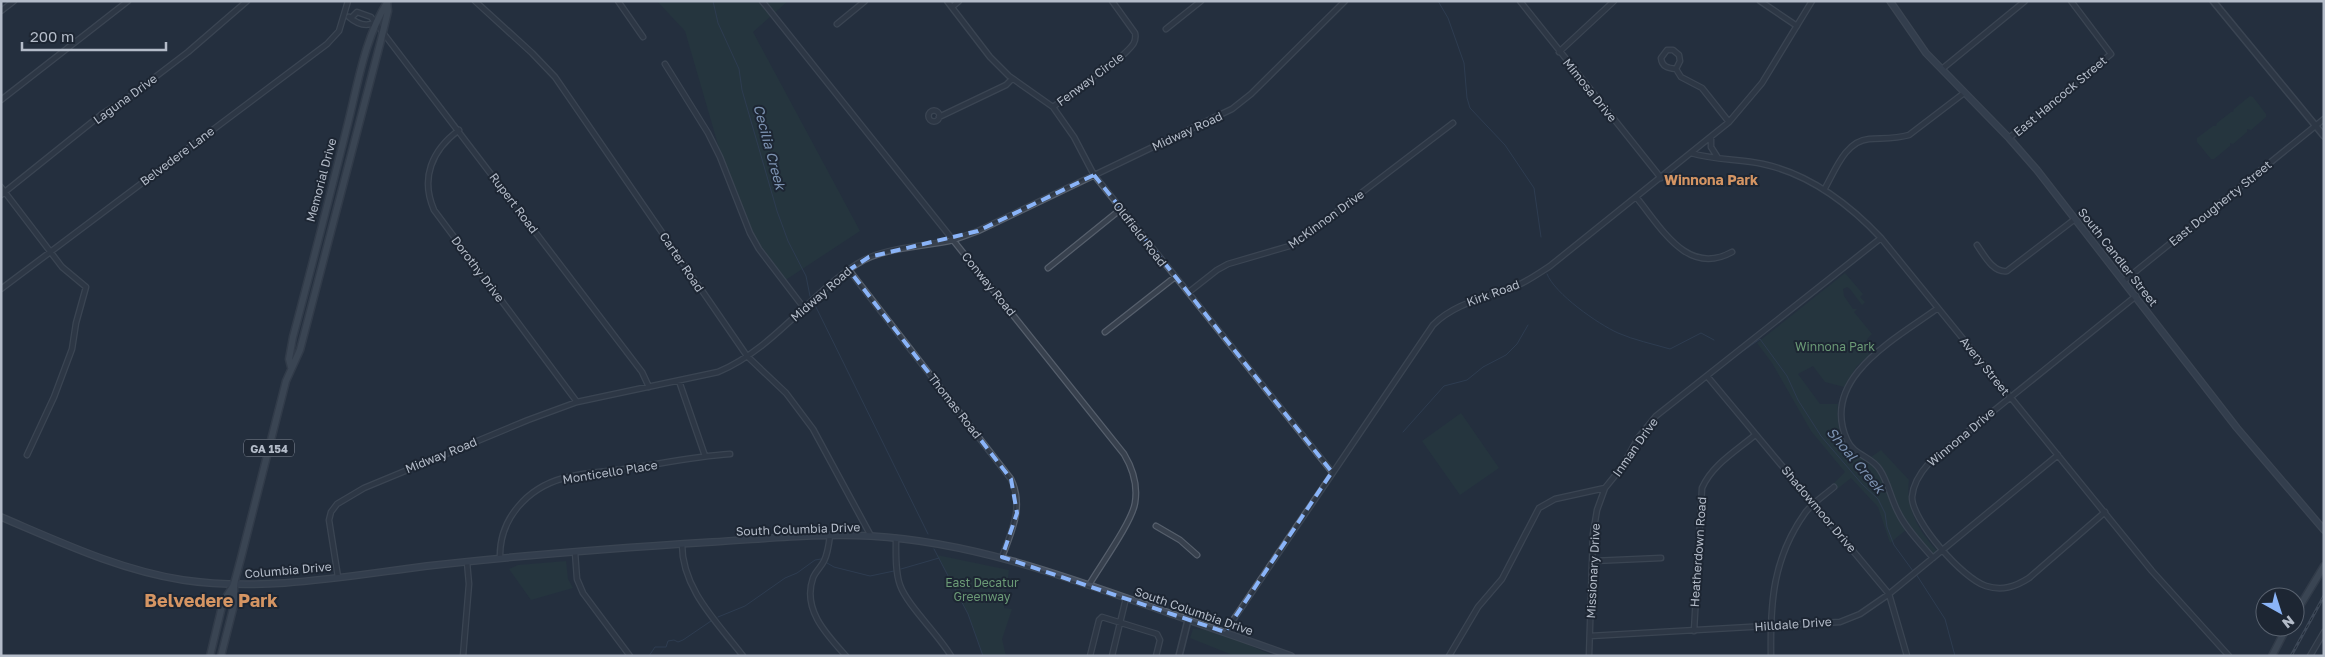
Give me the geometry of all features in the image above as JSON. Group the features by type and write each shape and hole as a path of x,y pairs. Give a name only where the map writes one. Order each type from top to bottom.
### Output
{"main road":[{"name":"South Candler Street","path":"1890,1 1915,39 1964,93 2009,138 2125,280 2237,428 2324,530"},
{"name":"Memorial Drive","path":"291,367 289,359 308,276 360,76 375,24 388,2"},
{"name":"Memorial Drive","path":"210,656 224,602 234,584 291,367 297,359 300,350 388,11 388,2"},
{"name":"Columbia Drive","path":"1,517 120,565 181,580 234,584 282,583 467,562"},
{"name":"South Columbia Drive","path":"467,562 682,544 830,535 896,538 955,546 1002,557 1089,585 1292,656"},
{"path":"2305,597 2324,566"},
{"name":"Memorial Drive","path":"221,656 234,605 234,584"},
{"path":"2272,656 2282,637"}],"street":[{"path":"1,11 14,1"},
{"path":"1,100 128,1"},
{"name":"Laguna Drive","path":"3,194 102,114 129,97 188,52 247,1"},
{"path":"348,1 348,17 353,22 366,25 375,24"},
{"name":"Carter Road","path":"475,1 532,53 555,77 747,356 786,393 813,429 871,536"},
{"path":"618,1 643,37"},
{"name":"Conway Road","path":"762,1 1124,454 1132,467 1135,479 1136,502 1131,516 1089,585"},
{"path":"837,24 865,1"},
{"name":"Oldfield Road","path":"947,1 990,57 1012,79 1053,107 1074,137 1094,175 1332,472"},
{"path":"952,7 959,1"},
{"name":"Fenway Circle","path":"1053,107 1124,54 1134,44 1135,33 1112,1"},
{"path":"1166,29 1201,1"},
{"name":"Midway Road","path":"338,576 329,520 331,512 337,504 387,477 577,402 718,372 747,356 849,270 869,257 954,240 978,231 1232,109 1251,94 1345,1"},
{"name":"Mimosa Drive","path":"1520,1 1661,178"},
{"path":"1559,52 1614,1"},
{"path":"1760,1 1797,26"},
{"name":"Kirk Road","path":"1225,632 1404,365 1443,315 1456,307 1529,280 1571,250 1729,122 1762,83 1812,1"},
{"path":"1942,69 2025,1"},
{"name":"East Hancock Street","path":"2009,138 2111,54 2071,1"},
{"path":"2213,1 2324,136"},
{"name":"Rupert Road","path":"348,17 357,12 371,17 642,372 649,387"},
{"name":"Belvedere Lane","path":"1,289 327,44 348,17"},
{"path":"1667,50 1673,50 1679,56 1680,61 1676,69 1667,68 1663,64 1662,54 1667,50"},
{"path":"665,64 708,132 754,241 804,308"},
{"path":"1676,69 1681,77 1700,86 1729,122"},
{"path":"940,117 1006,85 1012,79"},
{"path":"1824,190 1847,150 1856,142 1869,139 1899,138 1909,135 1964,93"},
{"name":"East Dougherty Street","path":"2125,280 2324,119"},
{"name":"McKinnon Drive","path":"1189,292 1217,270 1228,264 1293,245 1453,123"},
{"name":"Dorothy Drive","path":"459,130 448,138 438,150 427,174 427,189 434,210 577,402"},
{"path":"1710,137 1711,147 1718,158"},
{"name":"Avery Street","path":"1691,153 1764,165 1786,171 1824,190 1860,217 1881,238 2152,571 2228,656"},
{"path":"1,187 3,194 62,267 86,287 76,323 72,350 54,397 28,455"},
{"path":"1636,197 1677,247 1688,255 1699,259 1724,256 1732,252"},
{"path":"1048,268 1121,209"},
{"path":"1977,245 1995,268 2002,272 2007,272 2075,219"},
{"name":"Inman Drive","path":"1448,656 1468,622 1502,579 1539,508 1555,499 1605,488 1622,467 1638,438 1656,416 1881,238"},
{"name":"Thomas Road","path":"849,270 1012,479 1016,489 1017,512 1002,557"},
{"path":"1105,332 1174,277"},
{"name":"Winnona Drive","path":"2105,512 2029,578 2017,586 2000,589 1984,586 1972,578 1942,550 1926,532 1915,512 1912,498 1920,473 1942,451 2136,296"},
{"path":"1933,558 1899,515 1882,472 1876,464 1856,453 1848,441 1842,410 1848,383 1858,369 1938,308"},
{"name":"Shadowmoor Drive","path":"1707,376 1889,594 1908,656"},
{"path":"679,381 705,456"},
{"name":"Heatherdown Road","path":"1694,631 1702,488 1715,468 1755,435"},
{"name":"Monticello Place","path":"500,558 504,532 511,513 534,493 550,483 578,475 730,454"},
{"name":"Hilldale Drive","path":"1590,636 1840,622 1860,614 1889,594 2058,455"},
{"path":"1771,656 1770,626 1774,582 1779,562 1806,511 1834,487"},
{"name":"Missionary Drive","path":"1589,656 1593,534 1596,510 1605,488"},
{"path":"1156,526 1180,540 1197,555"},
{"path":"830,535 829,548 824,562 814,576 810,592 812,609 818,622 846,656"},
{"path":"896,538 898,578 903,592 944,644 950,656"},
{"path":"682,544 683,563 694,592 743,656"},
{"path":"575,552 577,579 582,593 630,656"},
{"path":"1593,560 1661,558"},
{"path":"463,656 469,584 467,562"},
{"path":"1112,656 1126,598"},
{"path":"1090,656 1100,618 1121,622 1160,637 1156,656"},
{"path":"1179,656 1188,620"},
{"path":"2310,656 2324,632"}],"highlighted area":[{"path":"1094,175 1332,472 1225,632 1002,557 1017,513 1011,479 849,270 869,257 978,231"}],"green space":[{"path":"657,1 788,1 753,32 860,231 784,281 751,236 728,179 685,31"},
{"path":"2250,96 2253,97 2266,114 2266,117 2251,130 2247,129 2247,132 2233,144 2230,143 2230,146 2214,159 2211,159 2197,142 2197,138 2213,126 2216,126 2217,123 2233,112"},
{"name":"Winnona Park","path":"1845,273 1863,294 1860,297 1865,302 1862,305 1850,289 1847,287 1843,289 1844,296 1853,309 1857,309 1854,312 1872,334 1867,339 1866,344 1870,355 1857,366 1844,387 1825,382 1813,366 1798,374 1820,404 1838,404 1840,432 1855,457 1861,453 1871,457 1881,450 1909,480 1908,490 1911,509 1919,527 1937,551 1930,557 1906,530 1890,543 1878,507 1851,478 1836,490 1832,485 1845,472 1811,431 1772,363 1757,343"},
{"path":"1461,413 1499,468 1460,495 1422,441"},
{"name":"East Decatur Greenway","path":"937,555 1009,570 1004,608 1012,609 1002,639 1006,656 983,656 968,614"},
{"path":"566,561 568,579 573,588 531,600 509,569 518,565"},
{"path":"1193,629 1224,635 1274,656 1235,656 1190,638"}],"waterway":[{"name":"Cecilia Creek","path":"713,1 718,23 739,69 742,90 777,211 788,241 806,276 810,296"},
{"name":"Shoal Creek","path":"1438,1 1448,18 1464,63 1467,98 1470,108 1505,145 1534,188 1541,237"},
{"name":"Shoal Creek","path":"1547,274 1559,290 1578,308 1610,329 1624,335 1670,349 1701,333 1714,340"},
{"name":"Cecilia Creek","path":"813,301 928,534"},
{"path":"1403,432 1444,386 1467,380 1483,367 1506,355 1517,344 1528,325"},
{"name":"Shoal Creek","path":"1733,358 1760,339 1787,376 1798,400 1821,436 1862,484 1878,499 1885,513 1887,527 1894,545 1913,571"},
{"name":"Cecilia Creek","path":"934,549 968,614 983,656"},
{"path":"901,569 939,558"},
{"path":"718,617 745,606 785,578 797,573 815,560 821,559"},
{"path":"827,563 834,567 870,576 894,571"},
{"name":"Shoal Creek","path":"1916,574 1945,619 1955,656"},
{"path":"649,656 655,647 666,647 668,641 674,640 678,642 683,640 711,621"}],"railway":[{"path":"2291,656 2324,596"}],"district":[{"name":"Winnona Park","path":"1711,179"},
{"name":"Belvedere Park","path":"211,600"}]}
